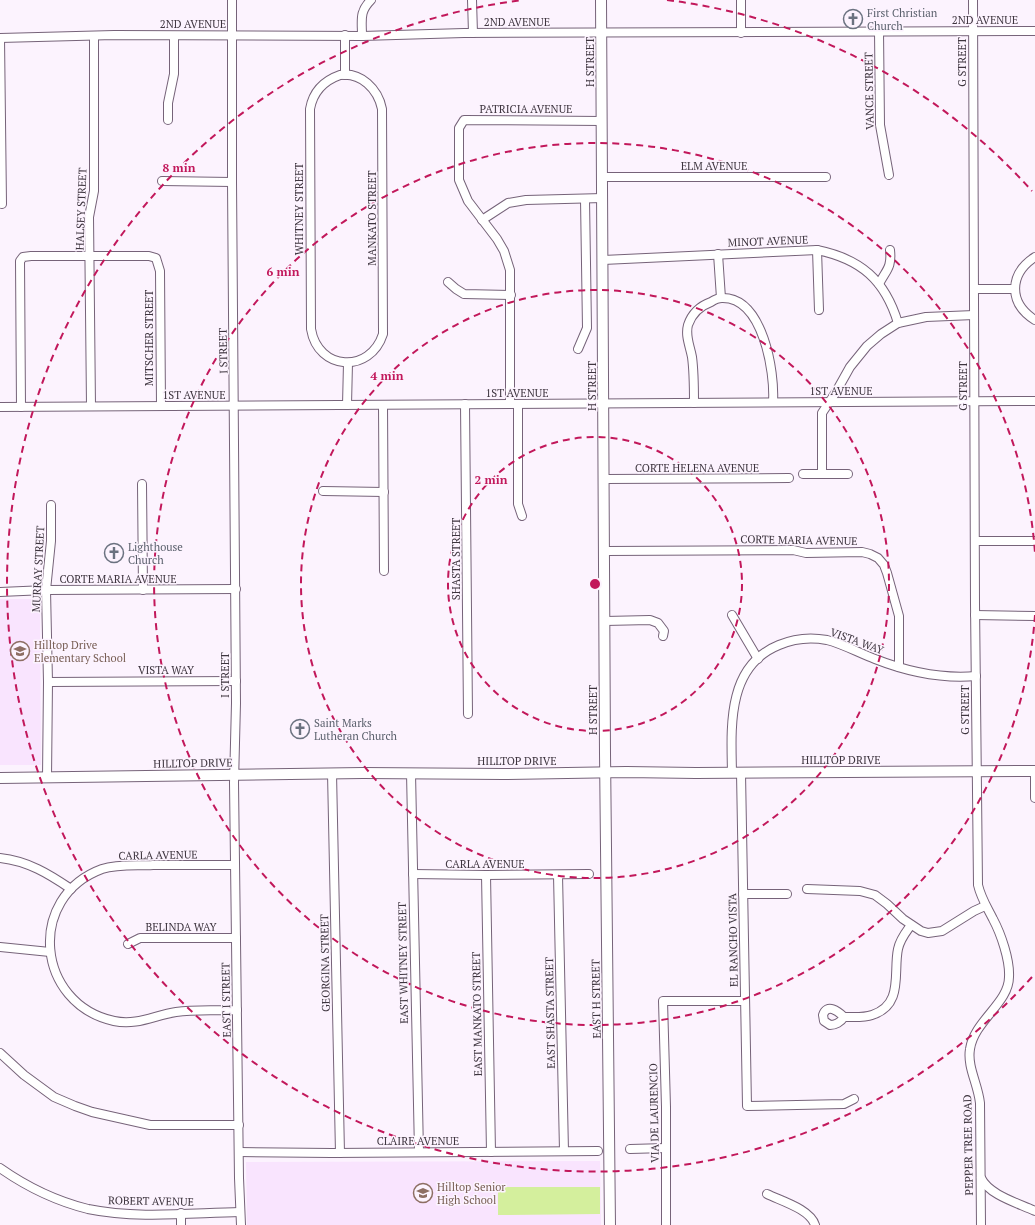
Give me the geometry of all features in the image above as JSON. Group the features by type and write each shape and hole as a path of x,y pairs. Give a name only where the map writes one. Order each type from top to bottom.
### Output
{"main road":[{"name":"H STREET","path":"602,0 606,772"},
{"name":"EAST H STREET","path":"606,772 610,1225"},
{"name":"HILLTOP DRIVE","path":"0,778 412,773 1035,772"}],"street":[{"name":"I STREET","path":"232,0 232,182 236,590 235,775"},
{"path":"362,36 362,12 364,7 371,0"},
{"path":"472,0 473,33"},
{"path":"741,0 741,33"},
{"name":"G STREET","path":"973,0 976,772"},
{"name":"VANCE STREET","path":"879,31 880,125 889,175"},
{"name":"2ND AVENUE","path":"0,38 169,35 362,36 473,33 1035,31"},
{"path":"345,35 345,75"},
{"name":"HALSEY STREET","path":"91,406 89,217 94,191 94,36"},
{"path":"168,120 168,103 174,74 174,36"},
{"path":"0,38 2,204"},
{"name":"MANKATO STREET","path":"345,75 361,79 370,85 377,93 382,109 383,334 379,344 372,353 359,361 348,363"},
{"name":"WHITNEY STREET","path":"345,75 329,80 321,86 313,97 310,109 311,329 315,343 321,351 336,361 348,363"},
{"name":"PATRICIA AVENUE","path":"482,220 468,201 459,180 460,124 464,120 602,121"},
{"name":"ELM AVENUE","path":"602,177 826,177"},
{"path":"162,181 232,182"},
{"path":"522,516 518,504 510,270 504,251 482,220 508,203 526,200 603,198"},
{"path":"578,349 586,328 585,199"},
{"path":"817,250 819,310"},
{"name":"MINOT AVENUE","path":"604,260 817,250 833,253 865,269 879,284 893,309 898,324"},
{"path":"879,284 888,270 891,258 890,250"},
{"path":"718,254 721,298"},
{"path":"21,407 20,261 23,257 90,256"},
{"name":"MITSCHER STREET","path":"90,256 150,256 156,258 160,271 161,406"},
{"path":"1035,257 1019,272 1014,289 1020,305 1027,314 1035,320"},
{"path":"448,282 464,294 511,295"},
{"path":"974,289 1014,289"},
{"path":"694,403 693,370 688,340 688,327 691,317 697,310 704,305 721,298 732,300 743,305 751,312 756,320 770,361 774,390 773,402"},
{"path":"822,474 822,413 850,367 860,354 878,336 898,324 926,317 974,315"},
{"path":"347,404 348,363"},
{"name":"1ST AVENUE","path":"0,407 1035,401"},
{"name":"SHASTA STREET","path":"466,404 468,714"},
{"path":"383,405 384,571"},
{"path":"803,474 848,474"},
{"name":"CORTE HELENA AVENUE","path":"605,479 789,478"},
{"path":"142,484 143,590"},
{"path":"323,491 384,492"},
{"name":"MURRAY STREET","path":"47,778 48,682 46,590 51,541 51,505"},
{"path":"975,541 1035,541"},
{"name":"CORTE MARIA AVENUE","path":"605,551 794,550 806,553 862,552 870,554 881,562 886,569 899,616 899,667"},
{"name":"CORTE MARIA AVENUE","path":"0,592 46,590 236,590"},
{"path":"732,615 758,658"},
{"path":"975,615 1035,616"},
{"path":"605,621 650,620 658,623 664,631 663,636"},
{"name":"VISTA WAY","path":"737,773 732,717 736,694 743,676 758,658 770,650 787,642 800,639 820,640 835,643 899,667 939,676 976,676"},
{"name":"VISTA WAY","path":"48,682 236,681"},
{"name":"PEPPER TREE ROAD","path":"976,772 978,885 980,895 999,933 1010,978 1006,991 978,1028 970,1048 970,1062 980,1103 981,1225"},
{"path":"1035,772 1035,798"},
{"name":"EAST WHITNEY STREET","path":"412,773 412,874 418,1152"},
{"name":"EL RANCHO VISTA","path":"737,773 743,894 747,1106 844,1104 854,1099"},
{"name":"GEORGINA STREET","path":"332,774 340,1153"},
{"name":"EAST I STREET","path":"235,775 241,1225"},
{"path":"0,858 28,864 48,873 71,889 65,897 53,922 50,952 57,977 68,994 90,1013 116,1022 134,1022 177,1012 237,1010"},
{"name":"CARLA AVENUE","path":"71,889 92,874 115,866 235,865"},
{"name":"CARLA AVENUE","path":"412,874 589,874"},
{"name":"EAST MANKATO STREET","path":"486,875 491,1152"},
{"name":"EAST SHASTA STREET","path":"558,875 564,1151"},
{"path":"807,890 860,891 875,895 911,925 928,933 942,931 974,910 985,906"},
{"path":"743,894 787,894"},
{"path":"844,1017 874,1014 888,1004 896,988 897,954 899,944 911,925"},
{"name":"BELINDA WAY","path":"128,944 140,938 236,938"},
{"path":"0,947 50,952"},
{"name":"VIA DE LAURENCIO","path":"666,1225 666,1107 663,1001 745,1000"},
{"path":"0,1053 54,1097 92,1112 150,1125 239,1125"},
{"path":"630,1149 666,1148"},
{"name":"CLAIRE AVENUE","path":"239,1152 340,1153 598,1151"},
{"name":"ROBERT AVENUE","path":"0,1168 40,1192 63,1202 88,1209 119,1213 240,1212"},
{"path":"980,1177 990,1190 1035,1211"},
{"path":"767,1194 804,1211 815,1225"},
{"path":"181,1213 181,1225"}],"shaded area":[{"name":"Hilltop Drive Elementary School","path":"0,599 38,599 40,606 41,765 0,765"},
{"name":"Hilltop Senior High School","path":"600,1161 601,1225 247,1225 246,1162"}],"green space":[{"path":"498,1187 600,1187 600,1214 498,1215"}],"place":[{"name":"First Christian Church","path":"853,19"},
{"name":"Lighthouse Church","path":"114,553"},
{"name":"Hilltop Drive Elementary School","path":"20,651"},
{"name":"Saint Marks Lutheran Church","path":"300,729"},
{"name":"Hilltop Senior High School","path":"423,1193"}]}
